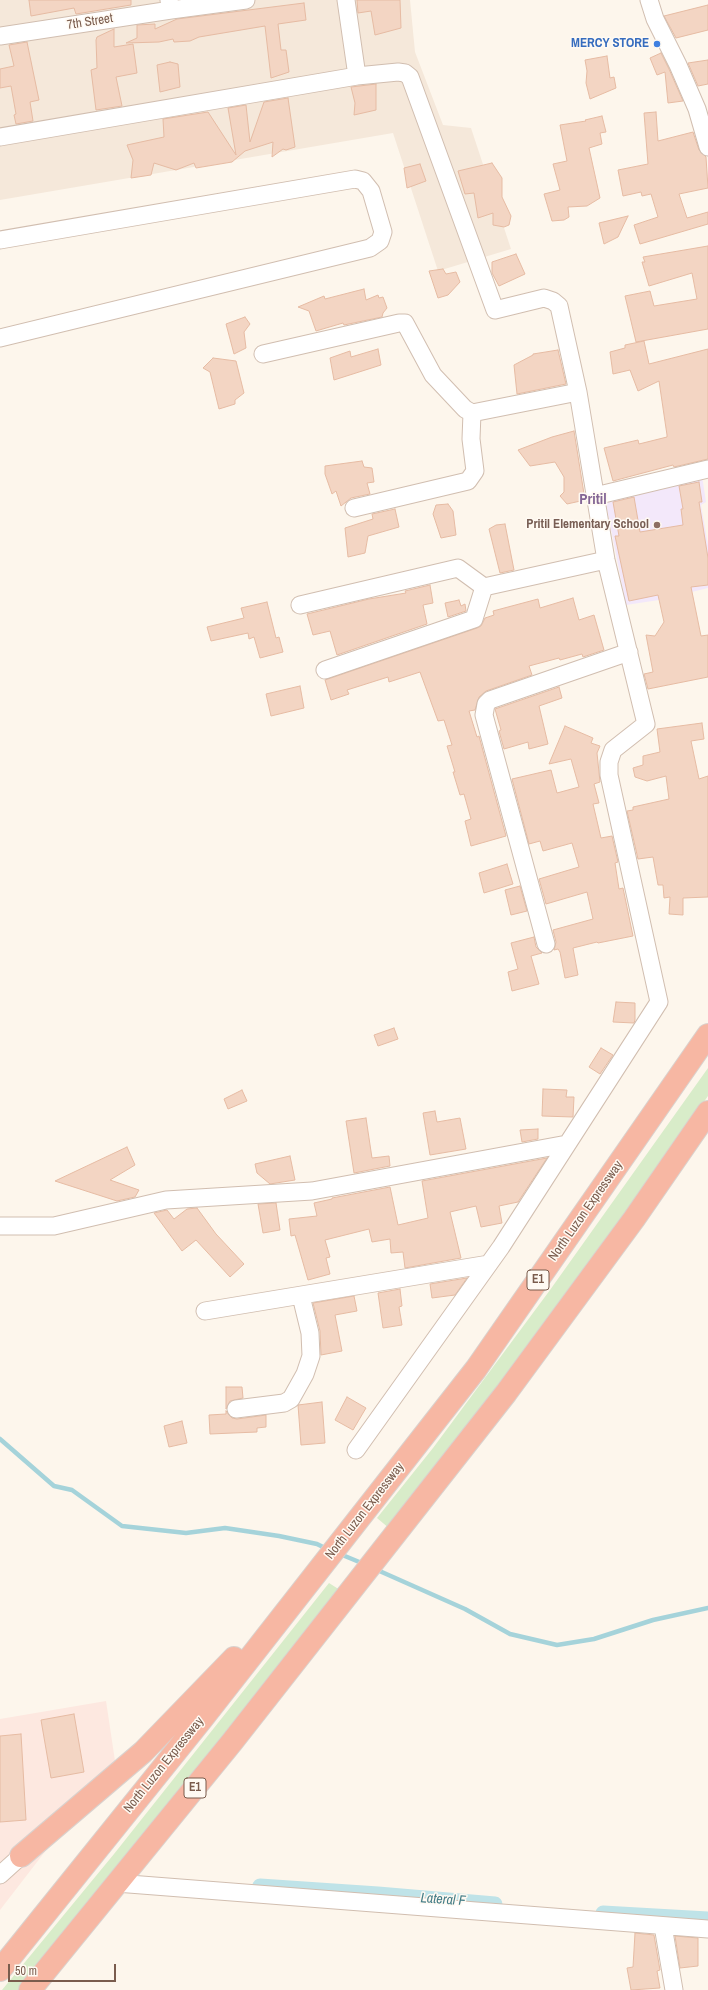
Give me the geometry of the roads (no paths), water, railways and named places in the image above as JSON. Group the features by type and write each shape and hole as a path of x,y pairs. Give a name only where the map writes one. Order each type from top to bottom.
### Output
{"highway":[{"name":"North Luzon Expressway","path":"0,1970 360,1518 476,1369 708,1035"},
{"name":"E1","path":"30,1990 232,1742 511,1387 634,1219 708,1112"},
{"path":"21,1856 143,1752 276,1612 317,1572"}],"street":[{"name":"7th Street","path":"0,36 170,5 246,0"},
{"path":"346,0 357,76"},
{"path":"649,0 655,20 678,65 697,109 708,147"},
{"path":"0,137 357,76 398,72 405,73 410,77 495,310 544,298 553,300 559,306 578,392 606,560 646,724 614,750 608,762 609,776 660,1002 489,1264 356,1450"},
{"path":"0,240 355,179 363,181 371,191 383,232 380,241 370,248 0,338"},
{"path":"263,354 399,323 405,323 433,375 465,409 472,413 578,392"},
{"path":"354,508 468,481 475,471 471,439 472,413"},
{"path":"596,496 708,469"},
{"path":"300,605 458,568 484,587 606,560"},
{"path":"325,670 474,619 484,587"},
{"path":"546,944 484,715 486,704 490,700 629,652"},
{"path":"0,1226 54,1226 166,1200 312,1191 567,1144"},
{"path":"205,1311 489,1264"},
{"path":"236,1409 284,1403 291,1399 305,1374 311,1356 310,1333 301,1296"},
{"path":"0,1875 21,1856"},
{"path":"116,1883 708,1929"},
{"path":"663,1926 674,1990"}],"waterway":[{"path":"0,1439 54,1486 72,1490 122,1526 186,1533 225,1528 279,1536 317,1544 327,1549"},
{"path":"340,1554 364,1564"},
{"path":"375,1569 465,1609 510,1634 557,1645 594,1639 653,1620 708,1608"},
{"name":"Lateral F","path":"260,1886 495,1904"},
{"name":"Lateral F","path":"603,1913 708,1919"}],"place":[{"name":"MERCY STORE","path":"657,44"},
{"name":"Pritil Elementary School","path":"657,525"}],"district":[{"name":"Pritil","path":"593,500"}]}
